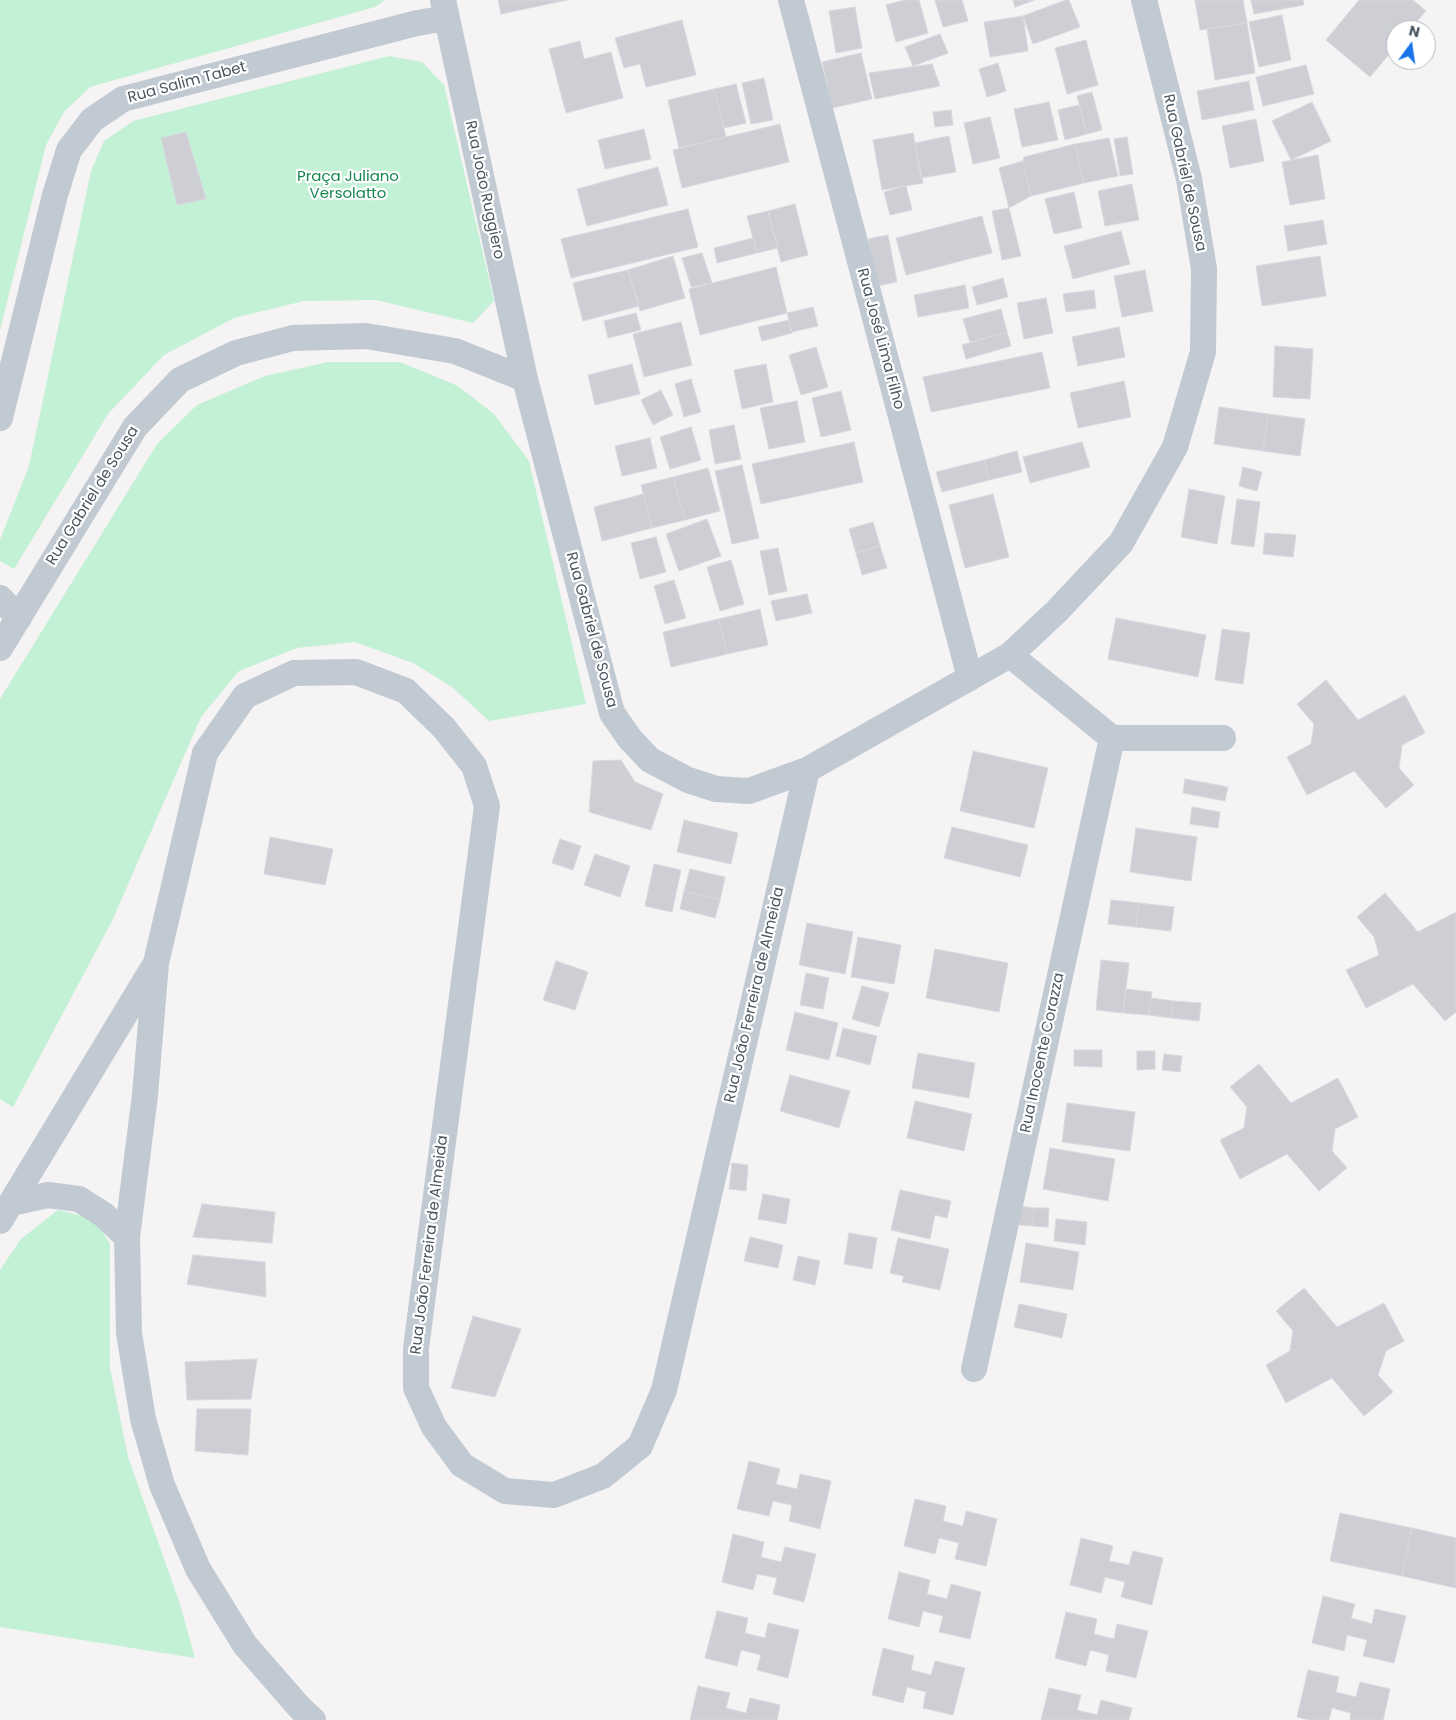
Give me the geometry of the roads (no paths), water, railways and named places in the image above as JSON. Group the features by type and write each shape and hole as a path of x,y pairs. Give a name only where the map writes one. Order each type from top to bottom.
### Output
{"street":[{"name":"Rua José Lima Filho","path":"791,0 970,678"},
{"name":"Rua Gabriel de Sousa","path":"0,648 135,427 180,380 236,353 293,338 366,336 455,351 526,379 612,713 630,739 650,760 688,780 716,789 749,791 807,770 970,678 1010,655 1058,612 1121,543 1174,447 1203,352 1203,260 1189,180 1144,0"},
{"name":"Rua João Ruggiero","path":"445,9 526,379"},
{"name":"Rua Salim Tabet","path":"0,418 66,159 69,150 92,120 123,99 417,23 445,9"},
{"path":"0,598 19,618"},
{"path":"1010,655 1112,738 1223,738"},
{"name":"Rua João Ferreira de Almeida","path":"312,1720 245,1645 198,1569 162,1485 143,1419 129,1333 127,1237 145,1095 156,963 205,753 245,696 294,673 356,672 406,691 444,728 474,766 486,806 416,1348 416,1388 434,1427 462,1465 505,1491 554,1495 603,1476 640,1446 664,1390 807,770"},
{"name":"Rua Inocente Corazza","path":"974,1368 1112,738"},
{"name":"Rua João Ferreira de Almeida","path":"6,1212 156,963"},
{"path":"6,1212 48,1194 79,1199 104,1215 127,1237"}],"park label":[{"name":"Praça Juliano Versolatto","path":"348,186"}]}
